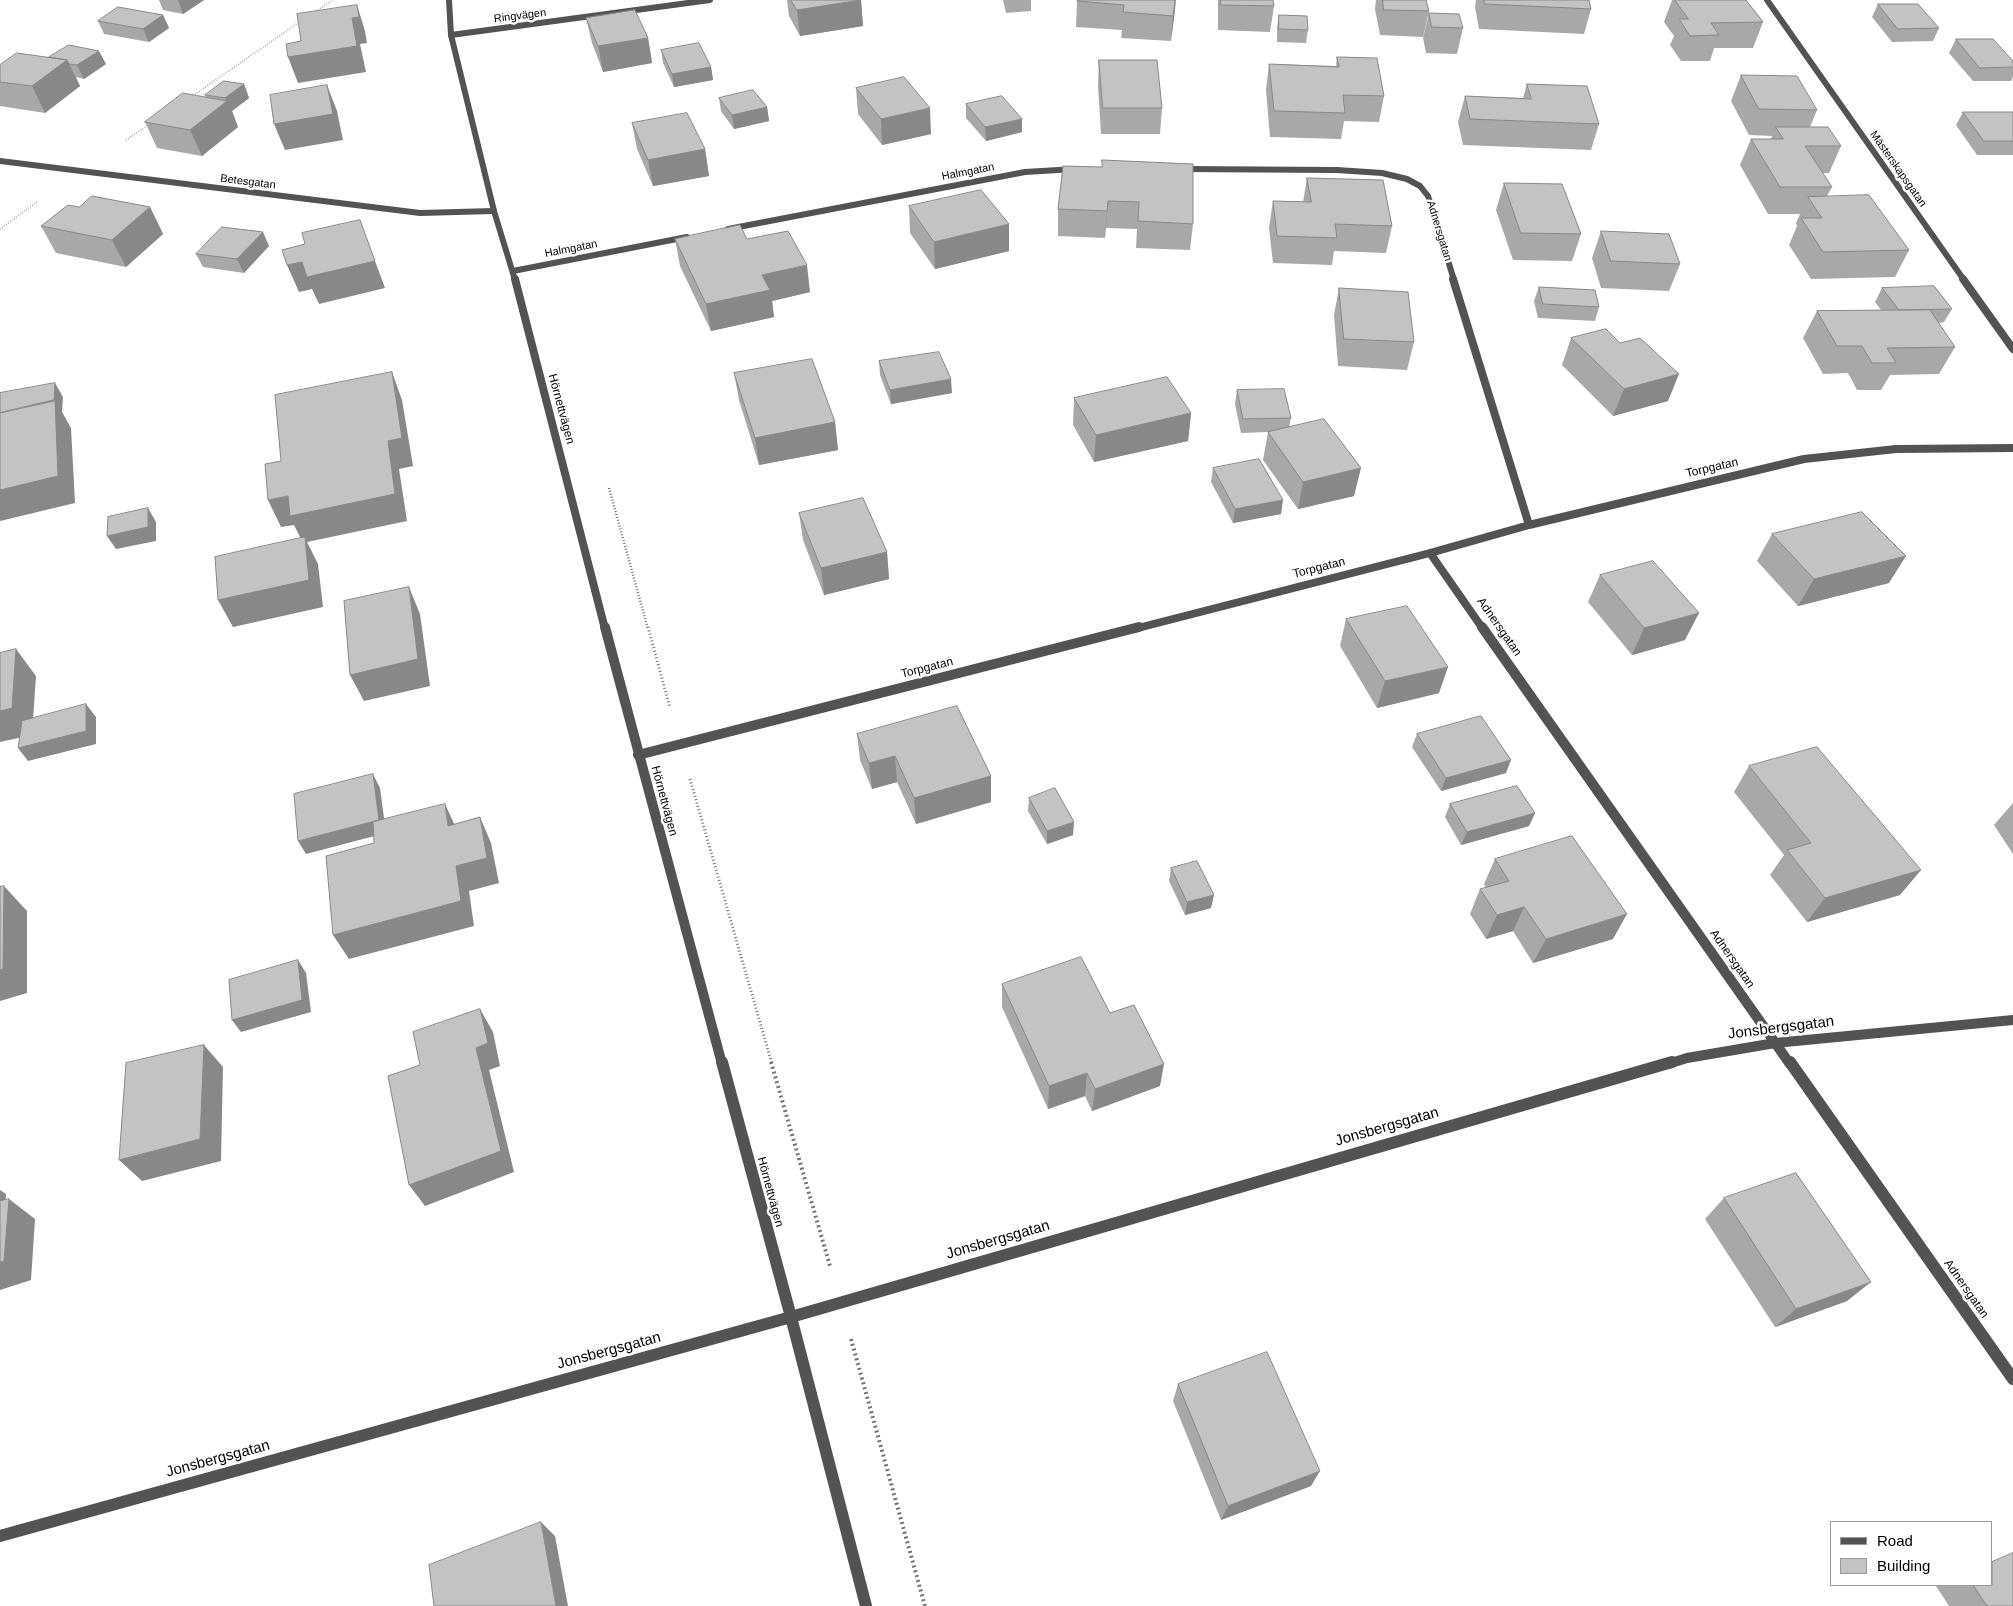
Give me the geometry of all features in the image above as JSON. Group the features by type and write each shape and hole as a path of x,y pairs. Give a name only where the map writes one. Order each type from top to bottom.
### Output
{"street":[{"name":"Hörnettvägen","path":"449,0 451,35 494,211 513,271 638,754 791,1317 866,1606"},
{"name":"Ringvägen","path":"451,35 710,0"},
{"name":"Mästerskapsgatan","path":"1767,0 2013,349"},
{"name":"Betesgatan","path":"0,161 420,213 494,211"},
{"name":"Halmgatan","path":"722,230 1025,172 1082,169"},
{"name":"Adnersgatan","path":"1169,169 1337,170 1382,173 1407,179 1420,186 1428,196 1529,524"},
{"name":"Halmgatan","path":"513,271 693,236"},
{"name":"Torpgatan","path":"638,754 1430,553 1529,524 1804,459 1896,449 2013,448"},
{"name":"Adnersgatan","path":"1430,553 2013,1379"},
{"name":"Jonsbergsgatan","path":"0,1536 791,1317 1687,1058 1775,1043 2013,1020"}],"path":[{"path":"186,100 333,0"},
{"path":"0,228 153,122"},
{"path":"680,744 925,1606"}],"building":[{"path":"791,0 861,0 797,10"},
{"path":"1078,0 1175,0 1173,16 1123,12 1124,5"},
{"path":"1221,0 1273,0 1274,6 1221,5"},
{"path":"1383,0 1426,0 1429,11 1384,10"},
{"path":"1484,0 1589,0 1591,9 1485,4"},
{"path":"1675,0 1746,0 1763,22 1711,23 1719,35 1690,36 1679,19 1688,19"},
{"path":"1878,4 1918,4 1939,28 1898,29"},
{"path":"357,5 359,17 352,18 357,46 288,57 286,44 301,41 297,14"},
{"path":"118,7 163,15 143,29 98,21"},
{"path":"635,10 648,38 598,46 586,18"},
{"path":"1429,13 1459,14 1463,28 1432,27"},
{"path":"1279,15 1307,16 1308,30 1279,29"},
{"path":"1956,39 1993,39 2013,61 2013,67 1980,68"},
{"path":"699,43 711,67 672,74 661,50"},
{"path":"69,45 99,51 77,65 69,64 67,60 49,57"},
{"path":"17,53 67,60 32,86 0,82 0,65"},
{"path":"1337,57 1377,58 1384,96 1343,95 1345,113 1274,111 1269,64 1339,67"},
{"path":"1099,60 1157,60 1162,108 1103,108"},
{"path":"1741,75 1797,76 1817,110 1759,109"},
{"path":"904,77 930,108 881,119 856,88"},
{"path":"224,81 244,84 225,98 205,95"},
{"path":"1527,84 1587,86 1599,124 1470,119 1465,96 1531,99"},
{"path":"327,85 333,114 274,124 270,95"},
{"path":"753,90 767,107 732,115 719,98"},
{"path":"183,93 227,101 190,130 145,122"},
{"path":"1002,96 1022,119 985,127 966,104"},
{"path":"1963,112 2013,112 2013,141 1984,141"},
{"path":"687,113 705,149 648,160 632,123"},
{"path":"1776,127 1828,127 1841,146 1805,146 1832,187 1780,187 1751,139 1783,139"},
{"path":"1102,160 1193,164 1193,224 1138,221 1139,202 1108,201 1107,211 1058,209 1063,166 1102,167"},
{"path":"1307,178 1383,180 1392,226 1335,224 1337,238 1277,236 1273,201 1311,202"},
{"path":"1504,183 1562,184 1581,234 1521,233"},
{"path":"981,190 1009,224 934,242 909,206"},
{"path":"1869,195 1909,250 1823,252 1801,218 1822,218 1808,197"},
{"path":"92,196 150,207 112,240 41,226 68,205 79,207"},
{"path":"360,220 375,261 307,277 302,262 287,265 282,250 305,244 302,233"},
{"path":"740,225 747,239 788,231 807,265 762,275 770,290 706,304 675,239"},
{"path":"222,227 263,232 237,259 196,254"},
{"path":"1601,231 1669,234 1680,264 1611,261"},
{"path":"1934,286 1952,309 1899,310 1882,288"},
{"path":"1539,287 1595,290 1599,307 1543,304"},
{"path":"1339,288 1408,292 1414,342 1344,339"},
{"path":"1930,310 1955,347 1887,348 1896,363 1872,363 1862,346 1837,346 1817,311"},
{"path":"1606,329 1620,343 1640,338 1679,374 1624,389 1571,338"},
{"path":"939,352 951,379 890,390 879,361"},
{"path":"812,359 835,422 755,438 734,373"},
{"path":"392,372 402,438 388,441 395,494 290,516 288,496 268,500 265,464 281,461 275,395"},
{"path":"1167,377 1191,413 1096,435 1074,398"},
{"path":"55,383 54,401 0,413 0,393"},
{"path":"1284,389 1291,418 1243,419 1237,390"},
{"path":"55,400 58,476 0,490 0,413"},
{"path":"1324,419 1361,468 1303,482 1268,432"},
{"path":"1259,459 1283,500 1235,509 1213,468"},
{"path":"863,498 887,552 821,568 799,513"},
{"path":"148,508 148,527 107,536 108,517"},
{"path":"1862,512 1906,556 1814,579 1772,534"},
{"path":"305,537 309,580 218,600 215,557"},
{"path":"1653,561 1699,613 1644,628 1600,575"},
{"path":"409,587 418,659 350,675 344,601"},
{"path":"1407,606 1448,667 1385,681 1346,619"},
{"path":"16,649 12,708 0,711 0,653"},
{"path":"86,704 86,731 18,748 22,721"},
{"path":"957,706 991,776 914,798 895,756 869,763 857,734"},
{"path":"1481,716 1511,760 1446,778 1417,734"},
{"path":"1817,747 1921,870 1825,898 1787,850 1811,843 1749,766"},
{"path":"373,774 379,820 298,841 294,794"},
{"path":"1517,786 1535,813 1467,832 1450,804"},
{"path":"1055,788 1074,822 1047,831 1029,798"},
{"path":"445,804 448,826 480,817 487,858 456,866 461,901 333,935 326,856 374,843 373,822"},
{"path":"1572,836 1627,914 1546,939 1524,907 1497,915 1480,889 1509,881 1495,859"},
{"path":"1197,861 1214,895 1187,902 1171,868"},
{"path":"4,886 3,969 0,970 0,887"},
{"path":"1081,957 1110,1013 1134,1005 1164,1064 1095,1089 1087,1073 1049,1086 1002,984"},
{"path":"298,960 302,1000 232,1020 229,980"},
{"path":"480,1009 488,1043 476,1048 501,1151 409,1185 388,1076 420,1065 413,1032"},
{"path":"204,1045 200,1139 119,1160 126,1063"},
{"path":"1796,1173 1871,1282 1796,1309 1724,1198"},
{"path":"9,1199 4,1261 0,1262 0,1201"},
{"path":"1267,1352 1320,1471 1228,1506 1178,1384"},
{"path":"541,1522 556,1606 434,1606 429,1565"},
{"path":"2013,1553 2013,1606 1987,1606 1974,1586 1993,1586 1993,1562"}]}
